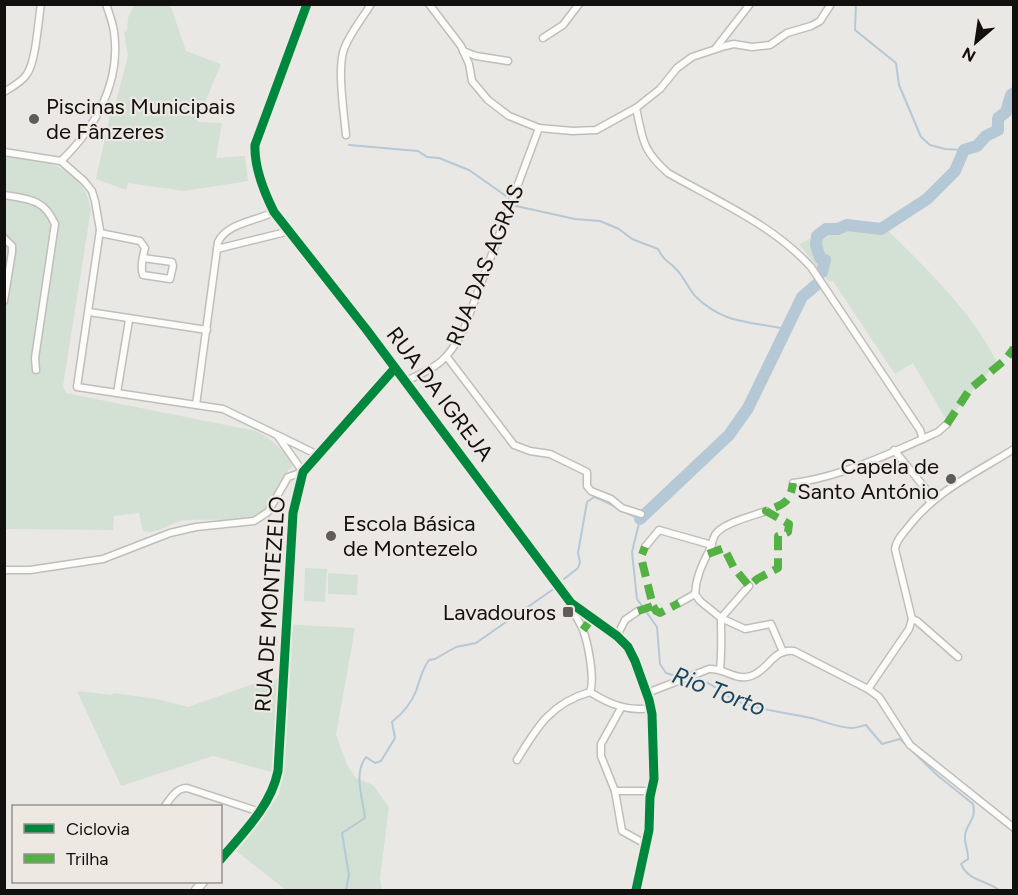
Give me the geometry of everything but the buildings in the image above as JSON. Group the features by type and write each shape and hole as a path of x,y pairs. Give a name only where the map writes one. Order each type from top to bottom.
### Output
{"street":[{"path":"4,92 16,85 27,74 33,54 41,4"},
{"path":"61,160 76,146 100,110 111,83 115,60 114,31 106,4"},
{"path":"196,405 218,243 224,232 234,226 260,219 274,212 255,158 255,145 307,4"},
{"path":"346,135 341,63 344,50 354,29 371,4"},
{"path":"429,4 463,51 469,64 472,81 488,100 509,116 539,128 573,131 596,130 636,108 660,89 677,68 692,57 734,44 752,47 770,45 787,33 820,21 831,4"},
{"path":"543,38 563,25 579,4"},
{"path":"715,49 750,4"},
{"path":"463,51 476,56 508,61"},
{"path":"636,108 643,144 654,161 668,173 778,236 796,250 811,267 920,430 922,439"},
{"name":"RUA DAS AGRAS","path":"406,381 433,369 447,357 464,329 539,128"},
{"path":"4,152 61,160 92,191 100,233 77,387 223,409 318,455"},
{"path":"4,195 32,199 50,213 54,224 35,358 36,370"},
{"name":"RUA DA IGREJA","path":"274,212 406,381 571,603 617,636"},
{"path":"218,249 290,231"},
{"path":"100,233 140,241 145,248 143,258 142,269 143,274 166,279 171,276 172,262 143,258"},
{"path":"4,238 12,246 12,252 4,302"},
{"path":"89,312 129,320 207,330"},
{"path":"117,393 129,320"},
{"path":"447,357 514,445 530,451 550,454 586,472 587,486 591,490 611,499 622,508 641,514"},
{"name":"RUA DE MONTEZELO","path":"222,858 260,812 272,791 278,771 293,513 303,472 395,368"},
{"path":"793,483 830,476 938,432 947,424"},
{"path":"4,570 30,570 103,560 170,532 254,521 268,512 288,477 303,472 277,435"},
{"path":"868,689 909,629 912,619 895,549 896,542 930,503 964,478 1014,449"},
{"path":"894,450 925,488 930,503"},
{"path":"766,511 719,530 714,536 699,571 695,594 700,601 722,618 744,629 771,624 783,652"},
{"path":"645,547 649,539 659,530 712,545"},
{"path":"720,669 722,618 749,586"},
{"path":"679,603 695,594"},
{"path":"571,603 588,652 593,682 590,692"},
{"path":"636,891 646,843 654,779 651,708 628,647 617,636 625,620 638,611"},
{"path":"912,619 958,657"},
{"path":"647,693 698,673 720,669 741,678 753,675 764,668 771,658 783,652 794,651 868,689 879,697 910,745 1014,828"},
{"path":"517,760 538,726 548,715 576,696 590,692 621,708 640,710 651,708"},
{"path":"621,708 601,744 601,756 615,791 622,831 646,843"},
{"path":"166,805 176,791 187,788 260,812"},
{"path":"615,791 651,791"}],"shaded area":[{"path":"134,5 171,7 186,51 221,64 197,122 222,123 216,158 245,156 248,181 184,191 128,183 126,190 96,179 110,115 114,109 128,56 124,32 127,31 128,18"},
{"path":"4,154 46,162 70,173 86,194 91,209 63,386 66,393 256,431 268,438 277,445 293,466 283,477 267,506 258,515 235,519 187,520 149,532 143,531 139,513 114,516 113,530 5,529"},
{"path":"868,226 887,230 933,275 974,325 997,362 947,421 913,363 895,374 833,281 829,282 799,244 820,234"},
{"path":"305,568 327,569 325,602 304,601"},
{"path":"328,573 358,575 357,595 328,594"},
{"path":"281,624 355,628 336,735 347,765 356,778 373,785 389,807 380,878 382,890 286,890 236,851 279,795 282,775 213,756 121,786 77,691 157,699 188,707 262,681 282,679"}],"waterway":[{"path":"856,4 855,30 896,63 899,85 921,137 930,145 964,150"},
{"name":"Rio Torto","path":"822,272 825,260 820,258 816,245 817,236 826,229 838,229 847,225 881,229 927,199 955,171 964,150 977,146 986,136 998,130 998,118 1006,112 1011,95 1014,93"},
{"path":"349,145 418,151 427,157 439,158 469,170 506,196"},
{"path":"516,206 575,219 600,221 619,229 632,239 658,249 664,259 679,272 695,296 717,312 738,320 786,329"},
{"name":"Rio Torto","path":"640,519 729,435 748,408 802,297 816,285"},
{"name":"Rio Torto","path":"564,579 578,568 580,562 578,553 587,502 594,497 640,519 632,552 637,599 657,627 660,664 666,673 683,678"},
{"path":"346,890 349,875 342,833 365,818 359,779 362,764 366,757 375,763 381,761 395,738 392,722 412,700 429,660 456,647 476,643 555,588"},
{"name":"Rio Torto","path":"688,680 704,681 737,701 755,707 811,718 842,727 854,728 866,725 882,744 900,739 937,775 973,804 973,816 965,834 968,859 961,864 968,874 999,890"}],"marked path":[{"path":"947,424 970,389 1006,359 1014,348"},
{"path":"708,554 724,548 734,568 749,586 778,568 778,536 788,532 789,524 766,511 788,499 793,483"},
{"path":"638,611 653,606 641,557 645,547"},
{"path":"653,606 660,613 679,603"},
{"path":"583,630 592,618"}],"cycle path":[{"path":"307,4 255,145 256,162 263,188 274,212 366,329 571,603 617,636 628,647 649,700 652,714 654,779 650,797 649,830 636,890"},
{"path":"222,858 263,807 278,771 293,513 303,472 395,368"}],"place":[{"name":"Piscinas Municipais de Fânzeres","path":"34,119"},
{"name":"Capela de Santo António","path":"951,479"},
{"name":"Escola Básica de Montezelo","path":"331,536"},
{"name":"Lavadouros","path":"568,612"}]}
